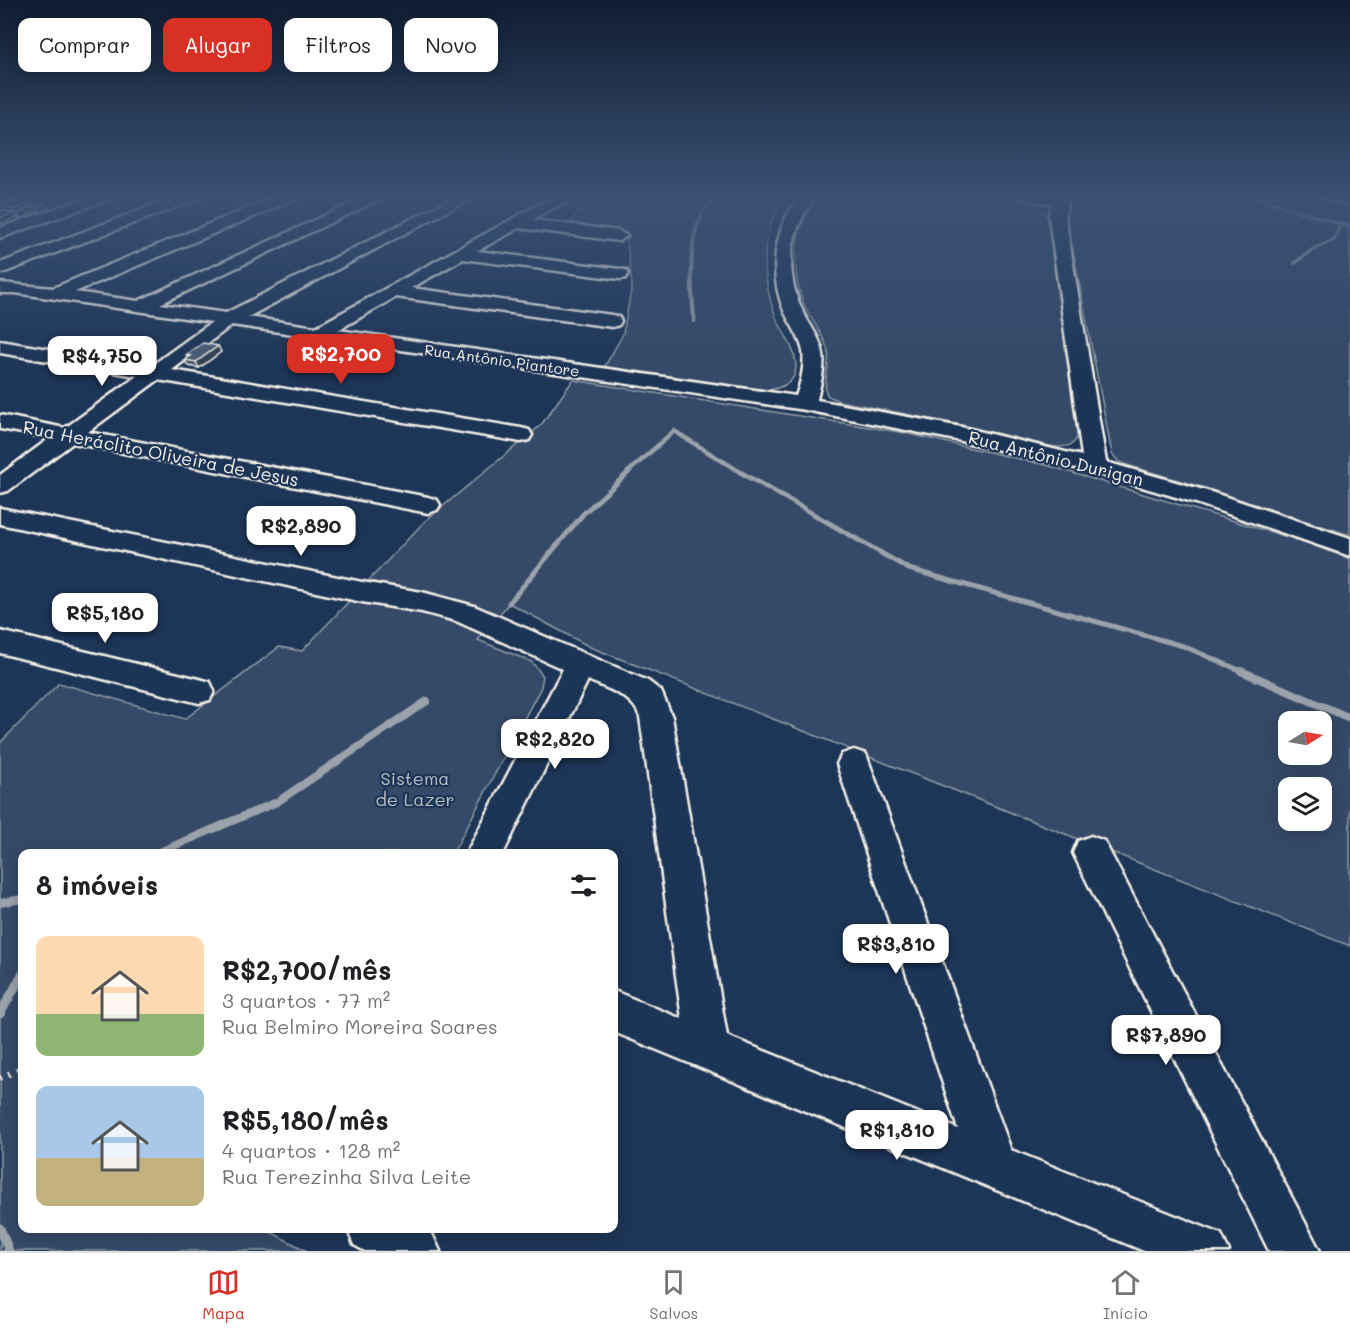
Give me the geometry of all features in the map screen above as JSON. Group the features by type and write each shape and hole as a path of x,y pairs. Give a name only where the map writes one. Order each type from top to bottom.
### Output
{"street":[{"path":"0,269 41,253"},
{"path":"54,294 152,253"},
{"path":"140,307 256,253"},
{"path":"0,486 227,320 357,253"},
{"path":"783,253 789,299 813,352 813,371 805,404"},
{"path":"1063,253 1095,466"},
{"path":"318,333 462,254 620,274"},
{"name":"Rua Antônio Piantore","path":"0,288 15,288 756,397"},
{"path":"394,291 612,321"},
{"path":"0,347 521,435"},
{"name":"Rua Antônio Durigan","path":"756,397 805,404 961,434 1095,466 1205,498 1350,546"},
{"name":"Rua Heráclito Oliveira de Jesus","path":"0,422 428,505"},
{"path":"0,516 464,613 637,689 651,700 656,717 708,1050"},
{"path":"0,642 199,691"},
{"path":"487,849 581,663"},
{"path":"854,764 994,1166"},
{"path":"1091,853 1295,1251"},
{"path":"618,1014 1204,1251"},
{"path":"381,1233 415,1251"}],"path":[{"path":"0,1078 18,1070"}],"green space":[{"path":"628,253 765,253 765,270 771,302 796,361 793,378 785,385 765,391 604,368 623,334 632,285"},
{"path":"796,253 1052,253 1078,436 1071,444 1054,447 962,425 839,401 828,396 825,388 828,351 803,302 796,274"},
{"path":"1074,253 1350,253 1350,535 1127,465 1118,461 1112,454"},
{"name":"Sistema de Lazer","path":"573,380 900,432 1046,465 1304,542 1350,559 1350,946 590,647 509,603 478,640 532,662 543,676 541,687 455,849 18,849 18,1233 273,1233 307,1251 0,1251 0,743 59,683 185,719 279,647 302,651 424,522 541,425"}],"building":[{"path":"203,343 218,346 196,362 185,360 191,356 186,355"}],"waterway":[{"path":"692,253 691,273 694,318"},
{"path":"1295,263 1308,253"},
{"path":"627,473 674,431 742,473"},
{"path":"509,603 584,513 629,472"},
{"path":"740,472 909,569 1183,646 1244,672"},
{"path":"1241,671 1350,718"},
{"path":"167,849 277,802 427,701"},
{"path":"0,903 18,900"},
{"path":"0,1014 18,982"},
{"path":"0,1228 9,1251"}]}
